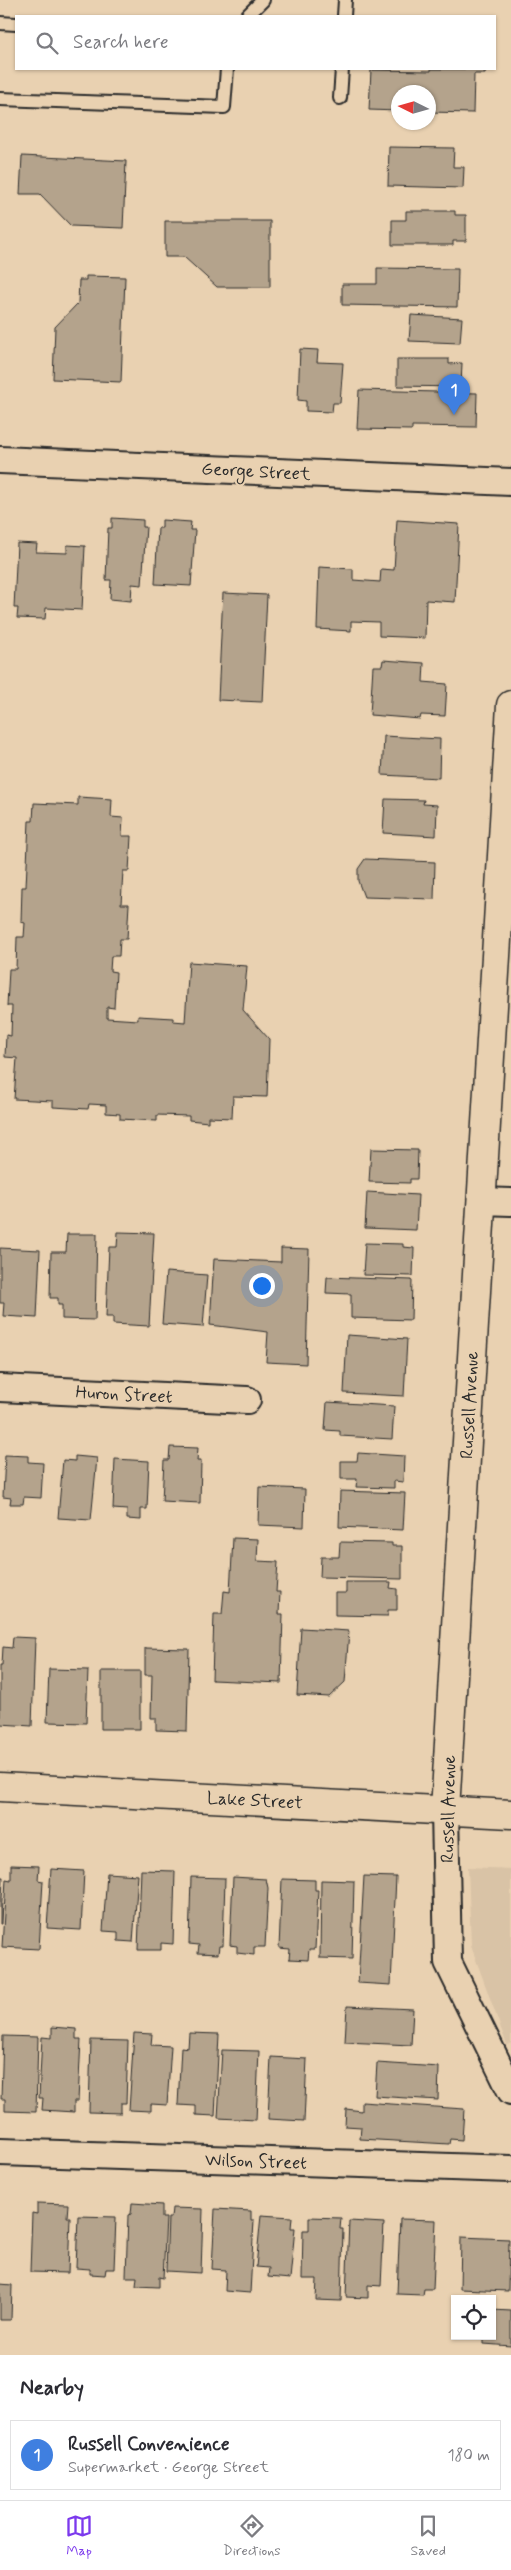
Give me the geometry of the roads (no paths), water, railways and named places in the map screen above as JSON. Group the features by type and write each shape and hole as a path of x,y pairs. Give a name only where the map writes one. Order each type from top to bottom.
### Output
{"street":[{"name":"George Street","path":"0,460 511,482"},
{"name":"Russell Avenue","path":"511,705 446,1810 448,1962 511,2091"},
{"path":"481,1201 511,1202"},
{"name":"Huron Street","path":"0,1388 247,1400"},
{"name":"Lake Street","path":"0,1787 511,1814"},
{"name":"Wilson Street","path":"0,2152 511,2169"}],"lane":[{"path":"248,15 264,0"},
{"path":"344,15 345,0"},
{"path":"0,23 15,24"},
{"path":"0,98 224,107 227,70"},
{"path":"340,98 342,70"}],"place":[{"name":"Russell Convenience","path":"454,415"}]}
